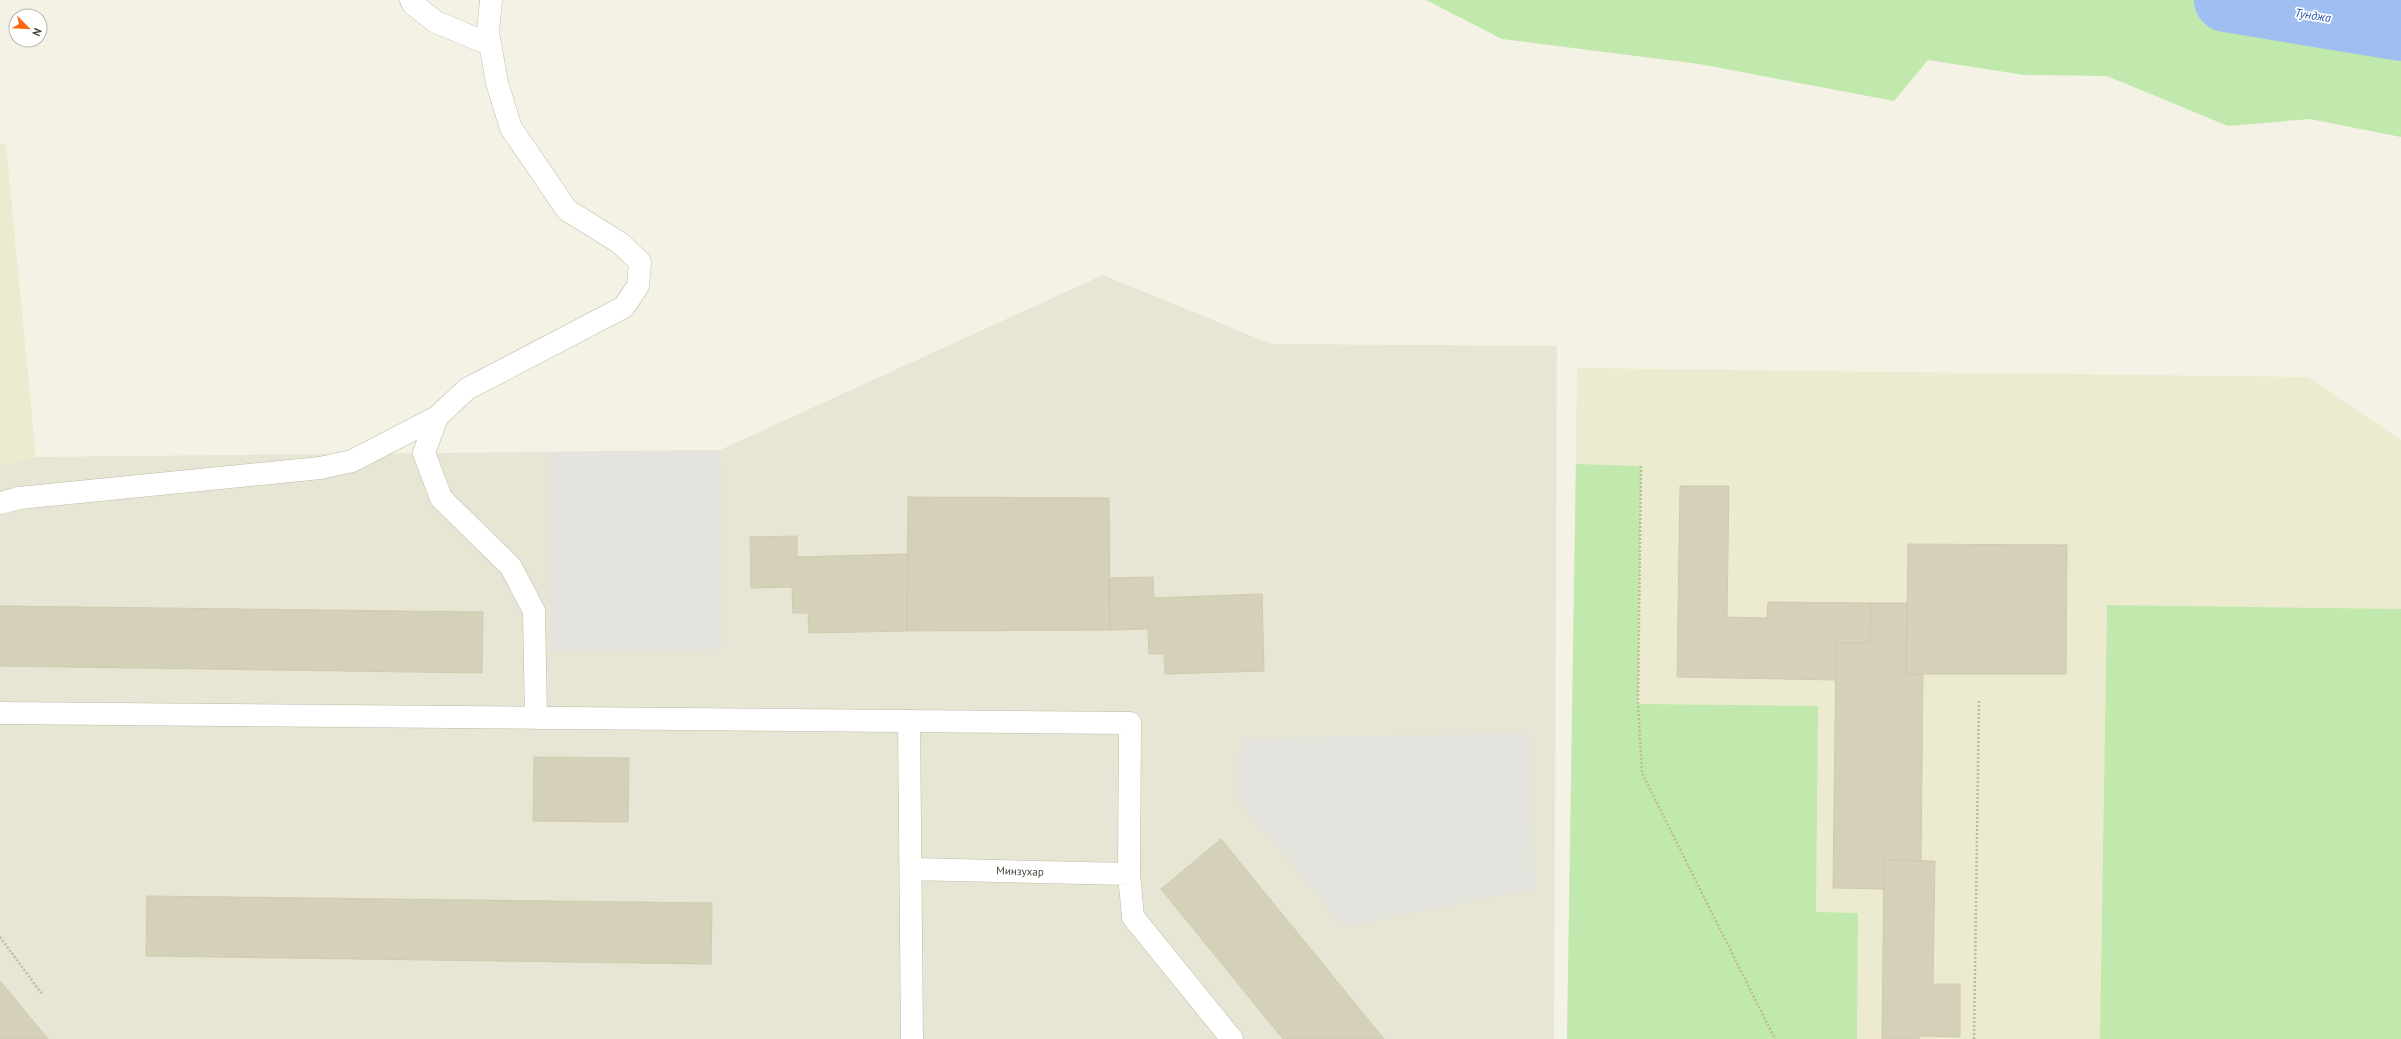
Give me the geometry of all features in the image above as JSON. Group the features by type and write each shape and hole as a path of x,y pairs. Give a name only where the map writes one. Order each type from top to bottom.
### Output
{"street":[{"path":"411,0 413,4 436,22 490,44"},
{"path":"0,503 19,498 320,468 352,461 437,417 467,389 624,308 638,286 640,262 620,243 567,210 511,128 497,83 488,32 491,0"},
{"path":"437,417 424,453 442,498 511,567 534,610 536,718"},
{"path":"0,713 1130,723 1129,874 1133,917 1232,1039"},
{"path":"909,721 912,1039"},
{"name":"Минзухар","path":"911,868 1129,874"}],"path":[{"path":"1641,466 1638,705 1642,773 1775,1039"},
{"path":"1974,1039 1979,699"},
{"path":"0,937 42,994"}],"shaded area":[{"path":"0,143 6,145 36,457 0,465"},
{"path":"1103,275 1271,344 1557,346 1554,1039 0,1039 0,465 36,457 720,450"},
{"path":"1577,368 2308,377 2401,440 2401,1039 1567,1039"},
{"path":"720,450 722,649 550,652 548,452"},
{"path":"1530,734 1535,889 1344,927 1234,796 1242,738"}],"green space":[{"path":"1426,0 2401,0 2401,137 2310,119 2228,126 2107,76 2024,75 1928,60 1894,101 1699,64 1502,39"},
{"path":"1576,464 1641,466 1638,704 1818,706 1816,912 1858,913 1857,1039 1567,1039"},
{"path":"2107,605 2401,609 2401,1039 2100,1039"}],"building":[{"path":"1680,486 1729,486 1727,617 1767,618 1768,602 1871,603 1870,643 1836,643 1836,680 1677,677"},
{"path":"908,497 1109,498 1110,630 907,631"},
{"path":"797,536 797,557 908,554 907,631 809,633 808,613 793,613 792,587 751,588 750,537"},
{"path":"1908,544 2067,545 2066,674 1906,674"},
{"path":"1153,577 1154,598 1262,594 1264,671 1165,674 1164,654 1149,654 1148,629 1110,630 1108,578"},
{"path":"1871,603 1907,603 1906,674 1923,674 1921,861 1884,860 1884,889 1833,888 1836,643 1870,643"},
{"path":"0,606 483,612 482,673 0,666"},
{"path":"534,757 629,758 628,822 533,821"},
{"path":"1221,839 1384,1039 1283,1039 1161,889"},
{"path":"1884,860 1935,861 1933,984 1960,984 1960,1037 1919,1036 1919,1039 1882,1039"},
{"path":"147,896 712,903 711,964 146,956"},
{"path":"0,981 48,1039 0,1039"}],"waterway":[{"name":"Тунджа","path":"2226,0 2401,29"}]}
